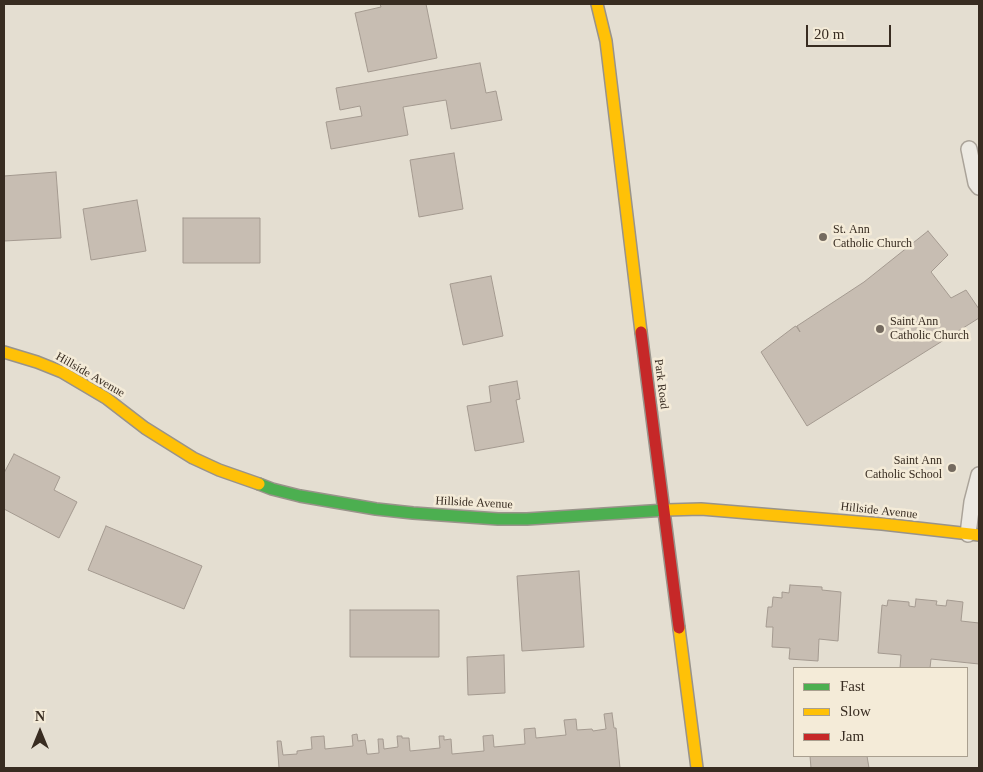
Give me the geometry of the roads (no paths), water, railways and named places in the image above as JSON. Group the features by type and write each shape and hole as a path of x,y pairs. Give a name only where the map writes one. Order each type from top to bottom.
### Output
{"street":[{"name":"Park Road","path":"597,4 606,42 637,305 697,768"},
{"name":"Hillside Avenue","path":"4,352 62,372 106,398 145,428 193,458 219,470 272,489 300,496 376,509 498,519 714,509 974,534"}],"lane":[{"path":"969,149 976,183 979,187"},
{"path":"974,534 972,502 979,475"}],"place":[{"name":"St. Ann Catholic Church","path":"823,237"},
{"name":"Saint Ann Catholic Church","path":"880,329"},
{"name":"Saint Ann Catholic School","path":"952,468"}]}
